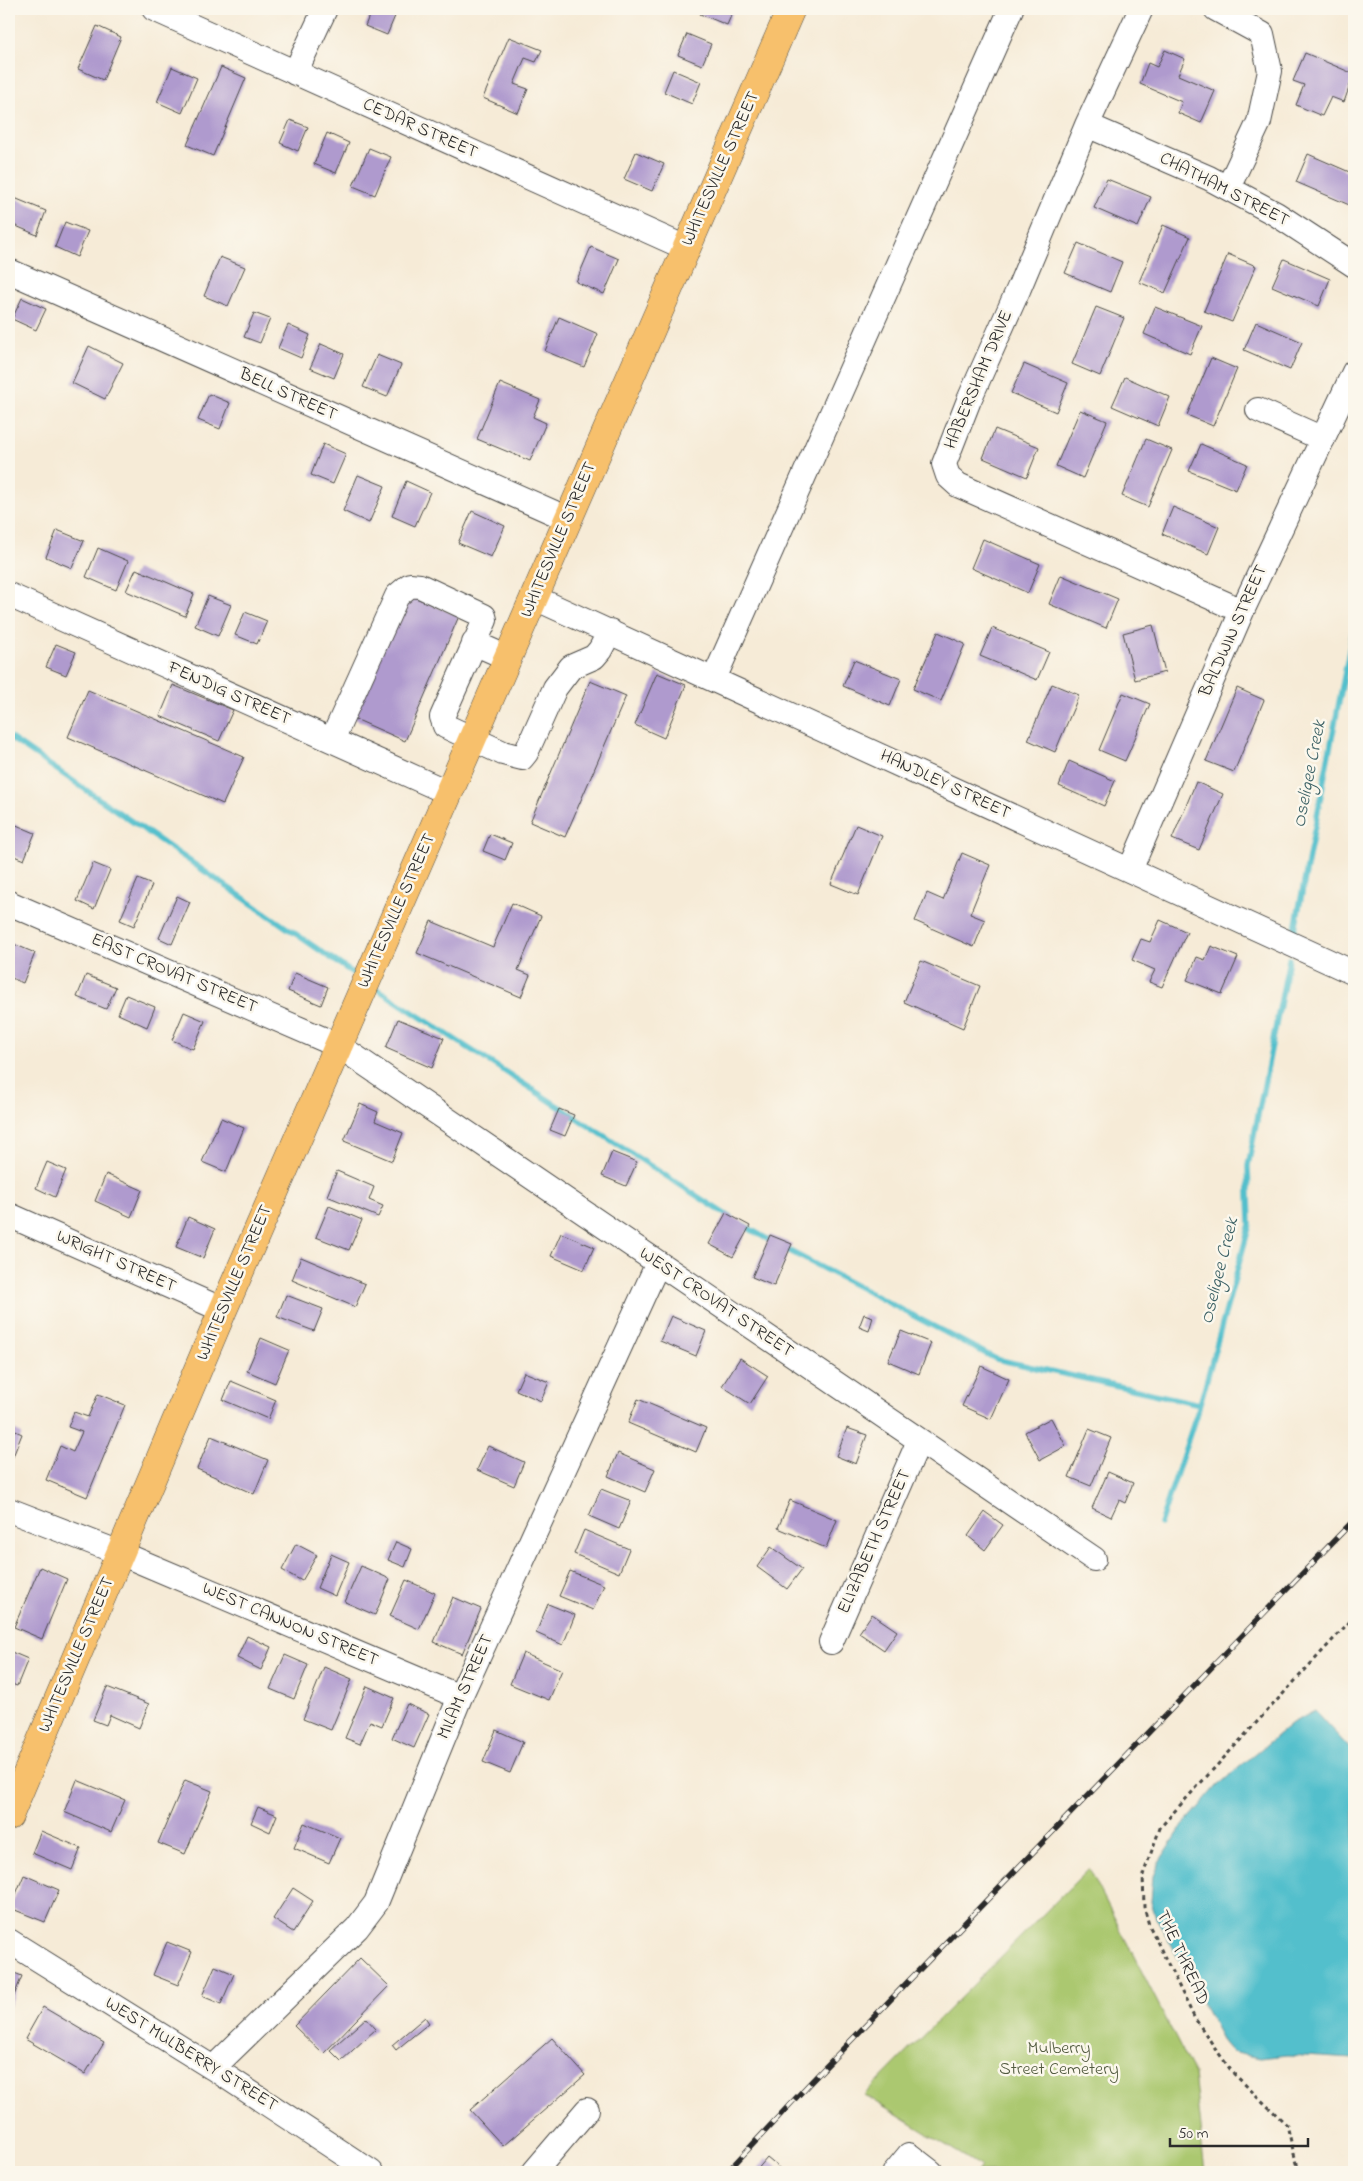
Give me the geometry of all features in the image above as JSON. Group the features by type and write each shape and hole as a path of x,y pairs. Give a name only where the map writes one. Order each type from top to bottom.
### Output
{"main road":[{"name":"WHITESVILLE STREET","path":"9,1816 223,1310 792,9"}],"street":[{"name":"CEDAR STREET","path":"154,9 686,248"},
{"path":"295,73 326,9"},
{"path":"714,679 1010,9"},
{"path":"1087,125 1141,9"},
{"path":"1216,9 1262,34 1270,71 1259,122 1228,188"},
{"name":"CHATHAM STREET","path":"1087,125 1209,178 1276,214 1354,265"},
{"name":"HABERSHAM DRIVE","path":"1087,125 1019,288 969,400 944,464 948,476 958,485 1242,611"},
{"name":"BELL STREET","path":"9,271 568,519"},
{"name":"BALDWIN STREET","path":"1130,870 1242,611 1354,372"},
{"path":"1258,410 1323,439"},
{"path":"332,740 397,596 410,585 420,586 484,616 485,620 442,717 442,722 445,726 503,753 522,758 555,688 571,667 594,657 610,631"},
{"name":"FENDIG STREET","path":"9,595 449,793"},
{"name":"HANDLEY STREET","path":"535,598 1354,973"},
{"path":"474,643 508,658"},
{"name":"EAST CROVAT STREET","path":"9,903 339,1046"},
{"name":"WEST CROVAT STREET","path":"339,1046 1094,1559"},
{"name":"WRIGHT STREET","path":"9,1215 223,1310"},
{"name":"MILAM STREET","path":"213,2068 357,1928 376,1903 460,1697 658,1263"},
{"name":"ELIZABETH STREET","path":"831,1642 920,1441"},
{"name":"WEST CANNON STREET","path":"9,1510 120,1553 460,1697"},
{"name":"WEST MULBERRY STREET","path":"9,1941 213,2068 371,2172"},
{"path":"534,2172 587,2110"},
{"path":"895,2172 909,2155 931,2172"}],"path":[{"name":"THE THREAD","path":"1300,2172 1287,2124 1233,2073 1194,2017 1148,1924 1144,1907 1143,1874 1160,1828 1354,1617"}],"green space":[{"name":"Mulberry Street Cemetery","path":"1089,1868 1194,2074 1205,2172 976,2172 980,2166 864,2095"}],"water":[{"path":"1315,1711 1354,1753 1354,2059 1288,2055 1259,2058 1232,2052 1224,2043 1156,1917 1151,1902 1153,1876 1159,1862 1182,1827 1217,1786 1292,1723"}],"building":[{"path":"372,9 398,9 387,35 365,26"},
{"path":"702,9 734,9 727,25 700,14"},
{"path":"97,26 121,37 103,80 78,69"},
{"path":"687,34 711,44 702,65 678,55"},
{"path":"509,37 542,50 536,62 525,58 514,84 528,89 518,113 483,98"},
{"path":"1165,50 1185,59 1178,75 1215,91 1201,123 1178,113 1182,102 1140,84 1148,63 1157,67"},
{"path":"1305,53 1354,74 1344,102 1331,97 1322,116 1296,105 1304,85 1293,81"},
{"path":"172,67 197,78 182,113 157,102"},
{"path":"221,67 246,78 213,156 187,145"},
{"path":"673,70 701,82 692,104 664,92"},
{"path":"290,120 308,127 298,151 280,143"},
{"path":"327,133 349,143 336,173 314,164"},
{"path":"369,148 391,157 375,195 353,186"},
{"path":"636,152 664,164 652,191 624,179"},
{"path":"1308,154 1354,174 1354,207 1296,182"},
{"path":"1107,179 1151,197 1138,227 1094,208"},
{"path":"12,197 46,211 37,235 9,223 9,204"},
{"path":"65,222 88,231 77,257 55,247"},
{"path":"1163,225 1190,237 1165,293 1139,282"},
{"path":"1078,243 1122,262 1110,292 1065,273"},
{"path":"591,247 619,259 604,294 576,282"},
{"path":"1228,254 1256,266 1232,322 1204,311"},
{"path":"220,257 245,267 228,306 204,296"},
{"path":"1284,259 1330,279 1319,306 1272,286"},
{"path":"22,298 46,309 36,330 12,319"},
{"path":"1096,307 1124,318 1100,376 1072,364"},
{"path":"1155,307 1202,326 1190,354 1144,334"},
{"path":"254,313 270,319 260,343 244,337"},
{"path":"559,317 598,334 584,367 545,351"},
{"path":"1256,322 1302,342 1290,370 1244,350"},
{"path":"288,325 310,335 301,358 278,348"},
{"path":"321,344 344,354 334,378 310,368"},
{"path":"89,346 123,363 105,399 72,383"},
{"path":"377,355 401,365 387,397 363,387"},
{"path":"1211,358 1237,369 1213,426 1187,415"},
{"path":"1024,364 1068,383 1056,412 1011,393"},
{"path":"1125,377 1170,397 1158,426 1112,406"},
{"path":"500,383 540,400 533,417 546,423 530,461 477,439"},
{"path":"209,394 230,403 220,429 198,420"},
{"path":"1080,410 1107,421 1083,478 1056,466"},
{"path":"995,429 1039,447 1027,477 983,458"},
{"path":"1146,439 1172,450 1148,507 1122,496"},
{"path":"323,444 346,454 333,484 311,475"},
{"path":"1201,444 1247,464 1236,490 1189,471"},
{"path":"358,475 385,486 369,523 343,511"},
{"path":"406,481 430,492 415,526 392,516"},
{"path":"1173,507 1219,527 1208,554 1162,534"},
{"path":"472,511 505,526 491,557 458,543"},
{"path":"57,530 84,541 72,568 46,557"},
{"path":"983,539 1040,564 1028,593 971,568"},
{"path":"98,548 128,561 116,590 86,577"},
{"path":"136,569 194,594 185,616 126,591"},
{"path":"1061,575 1118,599 1106,628 1049,604"},
{"path":"406,594 459,616 405,741 353,718"},
{"path":"208,596 231,605 218,636 195,626"},
{"path":"245,612 267,621 257,644 235,635"},
{"path":"1153,625 1165,672 1135,680 1123,633"},
{"path":"992,628 1049,652 1037,680 980,656"},
{"path":"938,632 965,644 941,701 913,689"},
{"path":"56,644 76,652 66,675 46,667"},
{"path":"854,660 901,679 890,706 843,686"},
{"path":"657,673 686,685 664,738 635,725"},
{"path":"590,681 626,696 565,837 530,822"},
{"path":"1052,684 1079,695 1055,752 1028,740"},
{"path":"173,685 233,710 219,741 160,716"},
{"path":"1237,688 1264,700 1234,772 1206,761"},
{"path":"88,690 244,757 223,804 68,737"},
{"path":"1123,693 1150,704 1125,761 1099,750"},
{"path":"1069,761 1115,781 1104,806 1059,786"},
{"path":"1196,782 1223,794 1199,850 1172,839"},
{"path":"14,824 35,833 24,860 9,854 9,837"},
{"path":"856,825 882,836 858,895 831,884"},
{"path":"490,834 512,843 505,860 483,851"},
{"path":"962,853 990,865 970,914 985,920 974,947 915,921 927,893 943,900"},
{"path":"93,863 110,870 94,909 77,901"},
{"path":"138,879 152,885 134,926 120,920"},
{"path":"177,896 190,902 172,944 159,938"},
{"path":"512,903 541,916 518,970 530,975 521,997 417,953 431,921 493,947"},
{"path":"1160,920 1187,932 1162,987 1149,982 1155,970 1132,960 1141,939 1150,942"},
{"path":"9,942 35,953 23,983 9,977"},
{"path":"1211,946 1238,957 1222,994 1187,980 1197,957 1205,960"},
{"path":"921,961 980,986 963,1028 904,1002"},
{"path":"295,973 328,987 321,1005 288,991"},
{"path":"86,975 116,987 106,1009 77,997"},
{"path":"126,995 155,1007 147,1027 118,1014"},
{"path":"184,1012 205,1021 193,1049 172,1040"},
{"path":"398,1019 444,1038 432,1068 386,1048"},
{"path":"360,1104 378,1112 375,1121 403,1133 392,1161 344,1141"},
{"path":"559,1109 574,1115 565,1136 550,1130"},
{"path":"221,1118 244,1128 226,1172 202,1162"},
{"path":"612,1152 637,1162 626,1186 602,1176"},
{"path":"47,1162 66,1170 55,1197 36,1188"},
{"path":"337,1171 374,1187 369,1200 383,1206 378,1217 327,1196"},
{"path":"106,1174 142,1190 131,1217 95,1201"},
{"path":"329,1206 362,1220 349,1250 316,1237"},
{"path":"726,1213 750,1226 733,1257 709,1244"},
{"path":"188,1217 215,1229 203,1258 176,1247"},
{"path":"561,1233 594,1247 584,1270 551,1256"},
{"path":"770,1235 792,1244 774,1286 752,1277"},
{"path":"301,1257 365,1284 355,1307 292,1280"},
{"path":"286,1295 323,1309 314,1331 277,1317"},
{"path":"864,1314 873,1317 869,1331 859,1327"},
{"path":"671,1316 706,1331 696,1356 660,1341"},
{"path":"901,1331 931,1343 919,1374 888,1361"},
{"path":"261,1338 289,1350 275,1383 247,1371"},
{"path":"740,1358 768,1376 750,1404 722,1386"},
{"path":"981,1366 1009,1379 991,1419 962,1406"},
{"path":"524,1372 549,1382 541,1401 516,1390"},
{"path":"231,1381 276,1400 268,1419 223,1400"},
{"path":"98,1394 125,1405 87,1497 46,1480 60,1446 73,1452 82,1432 68,1427 74,1412 88,1417"},
{"path":"638,1399 706,1428 696,1452 628,1423"},
{"path":"1051,1418 1066,1446 1040,1460 1025,1432"},
{"path":"9,1428 22,1434 12,1459 9,1458"},
{"path":"847,1428 867,1435 856,1464 836,1456"},
{"path":"1089,1429 1111,1438 1091,1486 1069,1477"},
{"path":"211,1436 268,1460 254,1494 197,1469"},
{"path":"488,1446 524,1462 514,1486 477,1470"},
{"path":"618,1453 655,1469 645,1492 608,1476"},
{"path":"1108,1472 1133,1483 1125,1503 1119,1500 1111,1517 1092,1508"},
{"path":"601,1489 631,1501 619,1529 589,1516"},
{"path":"790,1500 837,1520 826,1548 778,1528"},
{"path":"985,1512 1003,1525 985,1550 968,1536"},
{"path":"584,1530 629,1549 619,1573 574,1554"},
{"path":"396,1542 412,1549 405,1567 388,1560"},
{"path":"296,1544 317,1555 302,1581 282,1570"},
{"path":"771,1547 802,1569 787,1589 757,1567"},
{"path":"331,1554 349,1562 335,1596 317,1588"},
{"path":"361,1566 390,1579 375,1615 345,1602"},
{"path":"40,1567 67,1579 42,1639 14,1627"},
{"path":"570,1571 604,1585 593,1610 559,1596"},
{"path":"406,1580 435,1593 419,1629 390,1616"},
{"path":"453,1597 481,1609 462,1654 434,1642"},
{"path":"548,1604 575,1615 563,1645 536,1633"},
{"path":"872,1614 897,1631 884,1650 859,1633"},
{"path":"247,1636 271,1647 261,1670 237,1658"},
{"path":"9,1651 28,1659 17,1686 9,1683"},
{"path":"523,1653 562,1670 549,1700 510,1684"},
{"path":"285,1655 308,1665 294,1699 270,1689"},
{"path":"324,1667 352,1679 331,1730 303,1719"},
{"path":"367,1686 394,1698 382,1726 370,1721 360,1744 345,1738"},
{"path":"107,1687 149,1704 139,1728 110,1715 106,1725 93,1720"},
{"path":"407,1704 429,1714 414,1748 392,1738"},
{"path":"496,1730 523,1742 510,1773 483,1762"},
{"path":"77,1780 125,1800 111,1832 64,1812"},
{"path":"185,1780 212,1791 185,1854 158,1843"},
{"path":"258,1807 277,1815 270,1832 251,1823"},
{"path":"304,1823 340,1838 329,1863 294,1848"},
{"path":"41,1831 81,1848 72,1870 32,1853"},
{"path":"24,1875 59,1890 45,1922 10,1908"},
{"path":"293,1888 313,1901 293,1932 273,1919"},
{"path":"167,1942 192,1952 178,1985 153,1975"},
{"path":"360,1958 389,1986 323,2054 294,2026"},
{"path":"215,1966 234,1974 221,2004 202,1996"},
{"path":"9,1971 22,1976 9,2008"},
{"path":"43,2007 104,2043 85,2074 25,2039"},
{"path":"425,2017 429,2023 396,2050 392,2045"},
{"path":"366,2018 376,2029 341,2061 330,2050"},
{"path":"552,2038 585,2075 503,2146 470,2110"},
{"path":"767,2158 784,2172 755,2172"}],"waterway":[{"name":"Oseligee Creek","path":"1295,929 1354,625"},
{"path":"9,737 360,978"},
{"name":"Oseligee Creek","path":"1160,1524 1200,1404 1250,1224 1248,1166 1289,959"},
{"path":"371,985 731,1218"},
{"path":"743,1225 774,1243"},
{"path":"782,1247 996,1359 1200,1404"}],"railway":[{"path":"727,2172 809,2084 1354,1520"}]}
